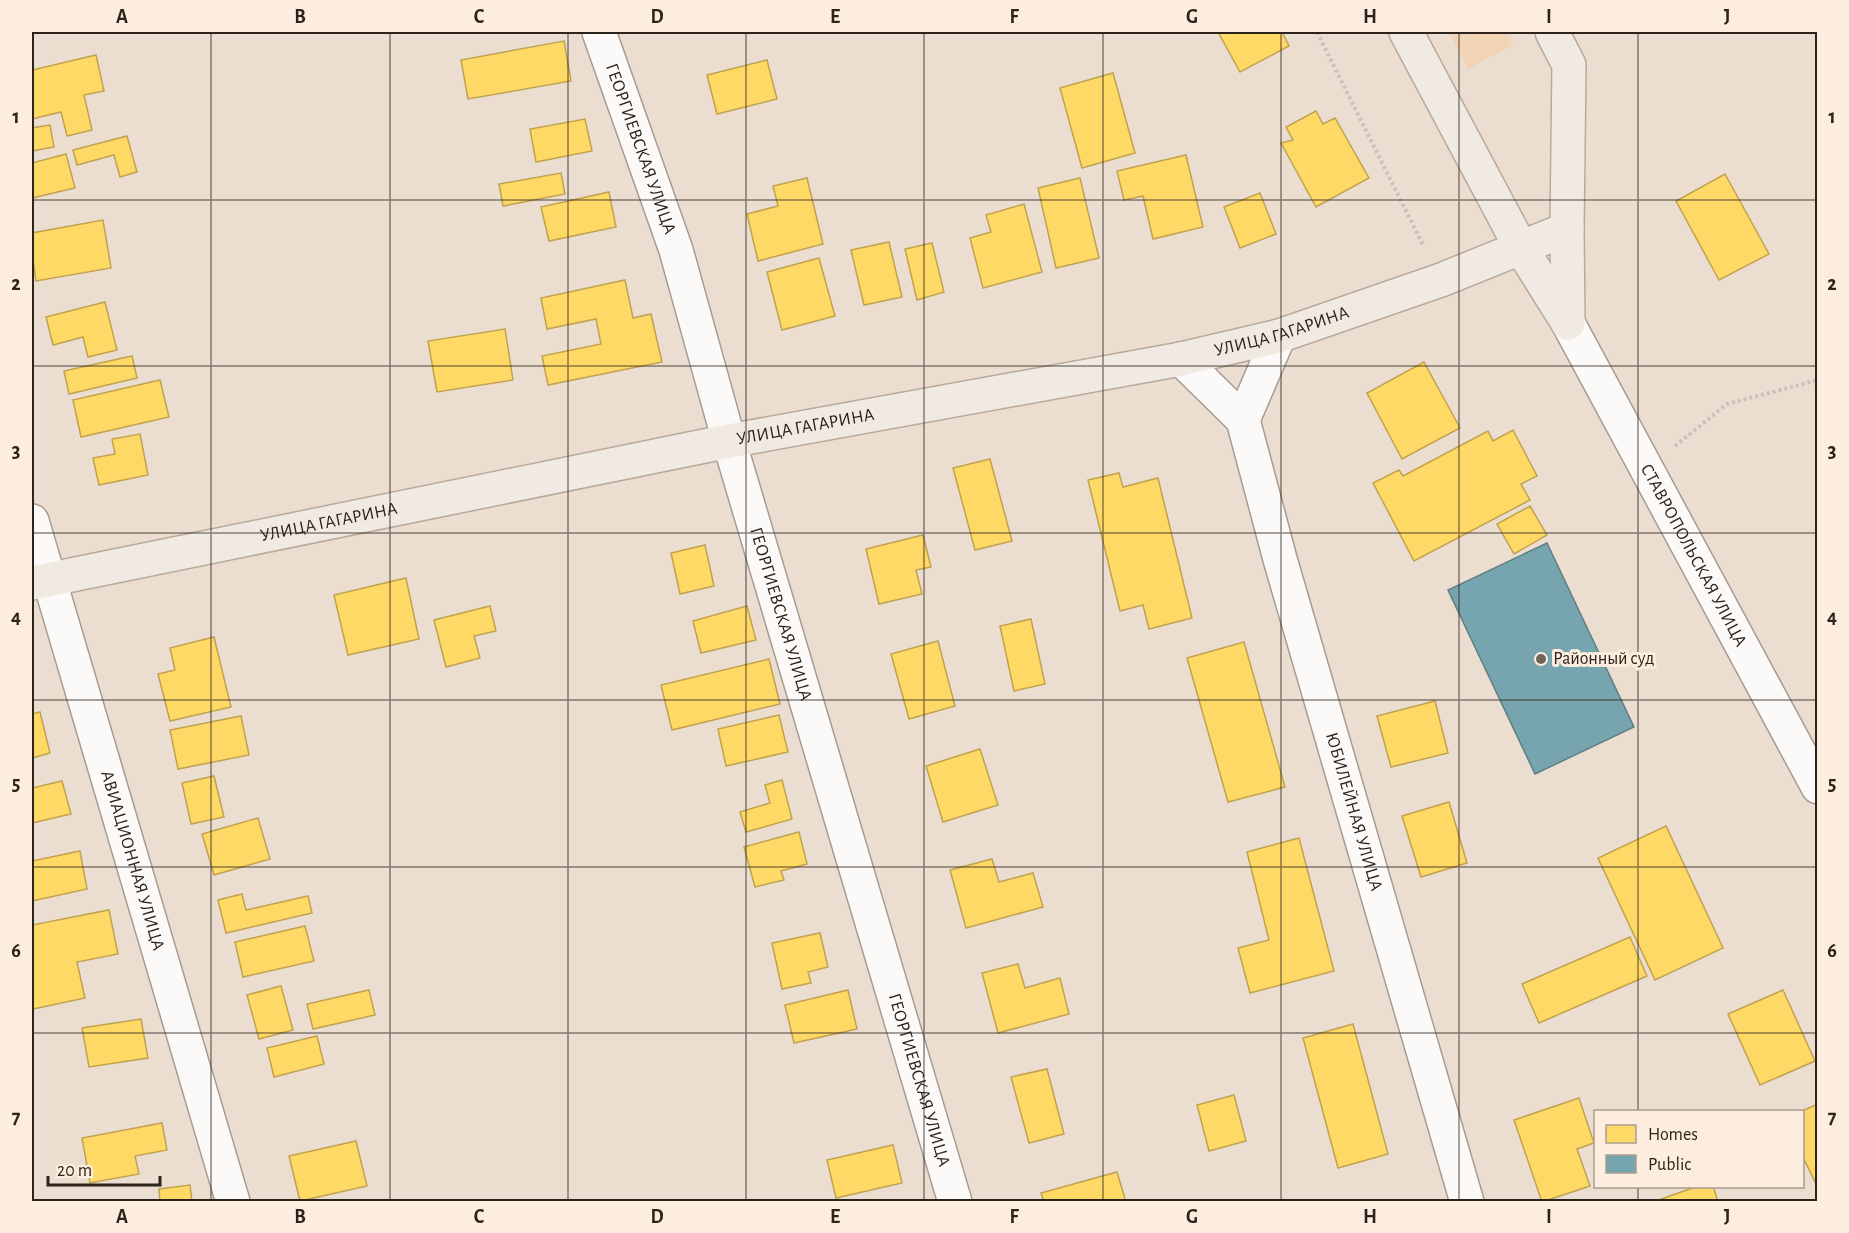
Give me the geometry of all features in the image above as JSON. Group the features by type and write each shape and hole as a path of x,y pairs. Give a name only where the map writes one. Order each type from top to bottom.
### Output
{"main road":[{"name":"СТАВРОПОЛЬСКАЯ УЛИЦА","path":"1406,32 1521,248 1568,323"},
{"name":"СТАВРОПОЛЬСКАЯ УЛИЦА","path":"1552,32 1569,65 1568,323"},
{"name":"УЛИЦА ГАГАРИНА","path":"41,581 729,441 1182,359 1279,336 1441,280 1567,229"}],"street":[{"name":"ГЕОРГИЕВСКАЯ УЛИЦА","path":"599,32 676,250 729,441 955,1202"},
{"name":"СТАВРОПОЛЬСКАЯ УЛИЦА","path":"1568,323 1818,787"},
{"path":"1182,359 1243,420 1279,336"},
{"name":"ЮБИЛЕЙНАЯ УЛИЦА","path":"1243,420 1280,559 1467,1202"},
{"name":"АВИАЦИОННАЯ УЛИЦА","path":"32,521 41,581 234,1202"}],"path":[{"path":"1317,32 1441,280"},
{"path":"1646,469 1726,404 1818,380"}],"shaded area":[{"path":"1449,32 1506,32 1513,45 1468,69"}],"building: Homes":[{"path":"1218,32 1282,32 1289,46 1240,72"},
{"path":"564,41 571,81 468,99 461,60"},
{"path":"96,55 104,91 84,95 92,130 67,136 61,112 32,119 32,70"},
{"path":"767,60 777,99 717,114 707,75"},
{"path":"1113,73 1135,153 1082,168 1060,88"},
{"path":"1316,111 1323,124 1335,118 1369,178 1316,207 1281,143 1293,140 1286,127"},
{"path":"585,119 592,151 536,162 530,129"},
{"path":"50,125 54,147 32,151 32,128"},
{"path":"127,136 137,172 120,177 114,155 77,165 73,150"},
{"path":"66,154 75,188 32,198 32,163"},
{"path":"1186,155 1203,227 1153,239 1143,196 1124,200 1117,171"},
{"path":"561,173 565,194 503,206 499,184"},
{"path":"1725,174 1769,254 1719,280 1676,201"},
{"path":"807,178 823,244 758,261 747,214 778,206 773,186"},
{"path":"1080,178 1099,258 1056,268 1038,188"},
{"path":"609,192 616,227 549,241 541,207"},
{"path":"1260,193 1276,234 1240,248 1224,207"},
{"path":"1024,204 1042,272 983,288 970,238 991,232 986,215"},
{"path":"103,220 111,268 36,281 32,233"},
{"path":"889,242 902,297 864,305 851,250"},
{"path":"932,243 944,292 917,300 905,249"},
{"path":"819,258 835,316 782,330 767,272"},
{"path":"625,280 633,318 651,314 662,362 548,385 542,356 601,344 596,319 547,329 541,298"},
{"path":"105,302 117,350 88,357 83,337 53,345 46,317"},
{"path":"505,329 513,380 437,392 428,341"},
{"path":"132,356 137,378 69,394 64,371"},
{"path":"1424,362 1460,428 1402,459 1367,393"},
{"path":"160,380 169,417 81,437 73,400"},
{"path":"1513,430 1537,476 1521,484 1530,500 1414,561 1373,483 1399,470 1403,476 1488,431 1493,441"},
{"path":"140,434 148,475 99,485 93,458 115,454 112,439"},
{"path":"990,459 1012,541 975,550 953,468"},
{"path":"1119,473 1123,487 1158,478 1192,618 1149,629 1143,605 1120,611 1088,480"},
{"path":"1530,506 1547,535 1514,554 1497,524"},
{"path":"923,535 931,567 916,570 922,594 879,604 866,549"},
{"path":"705,545 714,586 680,594 671,553"},
{"path":"406,578 419,639 348,655 334,595"},
{"path":"490,606 496,631 474,636 480,658 446,667 434,620"},
{"path":"747,606 756,640 701,653 693,621"},
{"path":"1031,619 1045,684 1014,691 1000,626"},
{"path":"214,637 231,707 170,721 158,674 175,670 170,648"},
{"path":"938,641 955,706 909,719 891,654"},
{"path":"1244,642 1285,787 1228,802 1187,658"},
{"path":"769,659 780,704 672,730 661,685"},
{"path":"1435,701 1448,753 1391,767 1377,716"},
{"path":"40,712 50,753 32,758 32,714"},
{"path":"779,715 788,752 726,766 718,729"},
{"path":"241,716 249,755 178,769 170,730"},
{"path":"980,749 998,805 943,822 926,766"},
{"path":"214,776 224,817 191,824 182,783"},
{"path":"782,780 792,819 746,832 740,812 770,803 765,785"},
{"path":"62,781 71,814 32,823 32,788"},
{"path":"1449,802 1467,863 1421,877 1402,816"},
{"path":"258,818 270,859 214,875 202,834"},
{"path":"1666,826 1723,948 1655,980 1598,858"},
{"path":"799,832 807,864 781,871 784,880 755,887 744,847"},
{"path":"1299,838 1334,971 1250,993 1238,948 1269,940 1247,852"},
{"path":"80,851 87,889 32,901 32,861"},
{"path":"992,859 999,882 1033,873 1043,907 966,928 950,870"},
{"path":"242,894 246,910 308,896 312,913 226,933 218,900"},
{"path":"109,910 118,954 77,962 85,998 33,1009 32,925"},
{"path":"305,926 314,961 243,977 235,942"},
{"path":"820,933 828,967 808,972 811,983 782,989 772,943"},
{"path":"1630,937 1647,976 1539,1023 1522,984"},
{"path":"1018,964 1025,988 1060,978 1069,1014 998,1033 982,973"},
{"path":"281,986 293,1030 259,1039 247,995"},
{"path":"369,990 375,1015 313,1029 307,1004"},
{"path":"848,990 857,1029 794,1043 785,1005"},
{"path":"1783,990 1815,1061 1760,1085 1728,1014"},
{"path":"141,1019 148,1058 89,1067 82,1028"},
{"path":"1353,1024 1388,1154 1338,1168 1303,1038"},
{"path":"317,1036 324,1064 274,1077 267,1048"},
{"path":"1047,1069 1064,1134 1029,1143 1011,1077"},
{"path":"1234,1095 1246,1141 1209,1151 1197,1105"},
{"path":"1579,1098 1594,1143 1577,1149 1590,1186 1542,1202 1514,1120"},
{"path":"1818,1104 1818,1188 1804,1159 1804,1110"},
{"path":"162,1123 167,1150 135,1156 139,1174 90,1183 82,1138"},
{"path":"356,1141 367,1186 300,1201 289,1156"},
{"path":"893,1145 902,1183 836,1198 827,1160"},
{"path":"1117,1172 1126,1202 1044,1202 1041,1193"},
{"path":"190,1185 192,1202 160,1202 159,1189"},
{"path":"1692,1188 1714,1188 1718,1202 1653,1202"}],"building: Public":[{"name":"Районный суд","path":"1547,543 1634,727 1535,774 1448,590"}],"place":[{"name":"Районный суд","path":"1541,659"}]}
